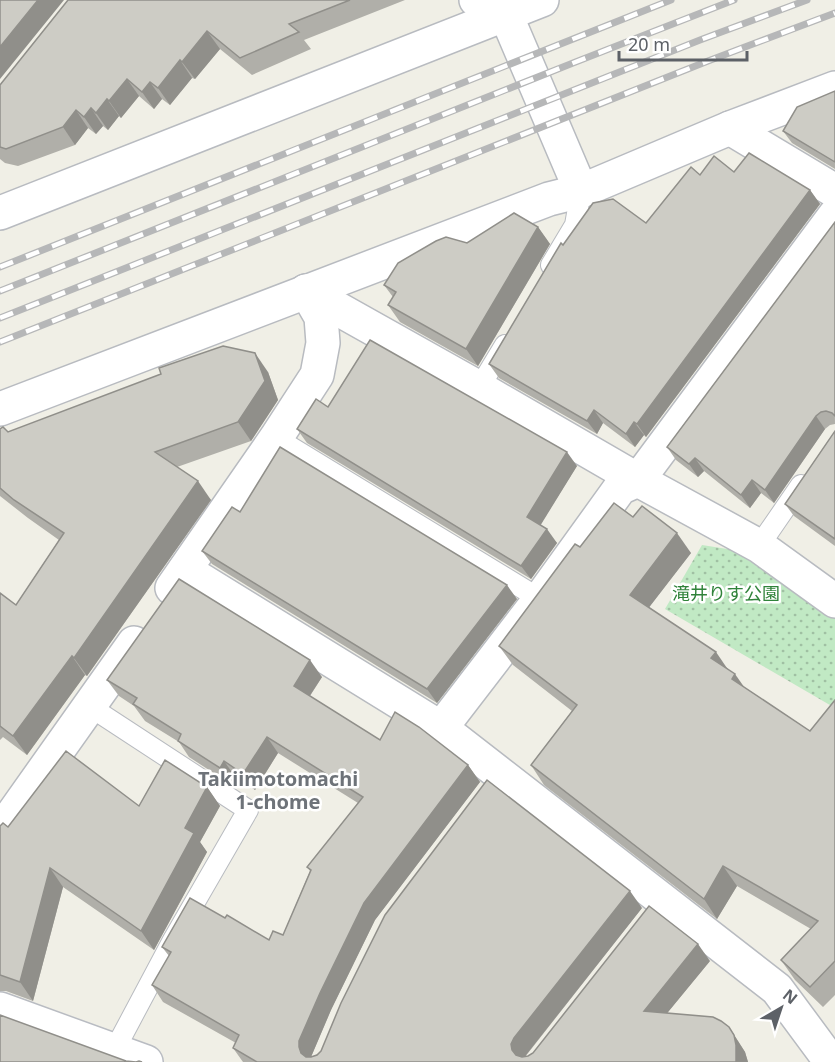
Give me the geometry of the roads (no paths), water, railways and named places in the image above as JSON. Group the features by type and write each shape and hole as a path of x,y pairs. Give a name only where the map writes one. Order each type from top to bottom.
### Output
{"street":[{"path":"476,0 527,5"},
{"path":"527,5 581,190"},
{"path":"1,211 527,5"},
{"path":"0,410 306,291 549,199 581,190 730,128 835,88"},
{"path":"730,128 835,191"},
{"path":"441,728 540,599 620,488 638,480 835,215"},
{"path":"306,291 638,480 759,546 835,601"},
{"path":"0,832 185,570 317,375 324,343 321,318 306,291"},
{"path":"185,570 441,728 494,784 656,909 777,989 831,1062"},
{"path":"0,1009 146,1062"}],"lane":[{"path":"545,276 575,225 581,190"},
{"path":"479,388 515,327"},
{"path":"276,438 540,599"},
{"path":"759,546 810,472"},
{"path":"89,706 248,810 173,940 114,1051"}],"railway":[{"path":"0,267 671,0"},
{"path":"0,291 734,0"},
{"path":"0,318 700,40 807,0"},
{"path":"0,342 708,61 835,13"}],"district":[{"name":"Takiimotomachi 1-chome","path":"278,790"}],"park label":[{"name":"滝井りす公園","path":"726,594"}]}
